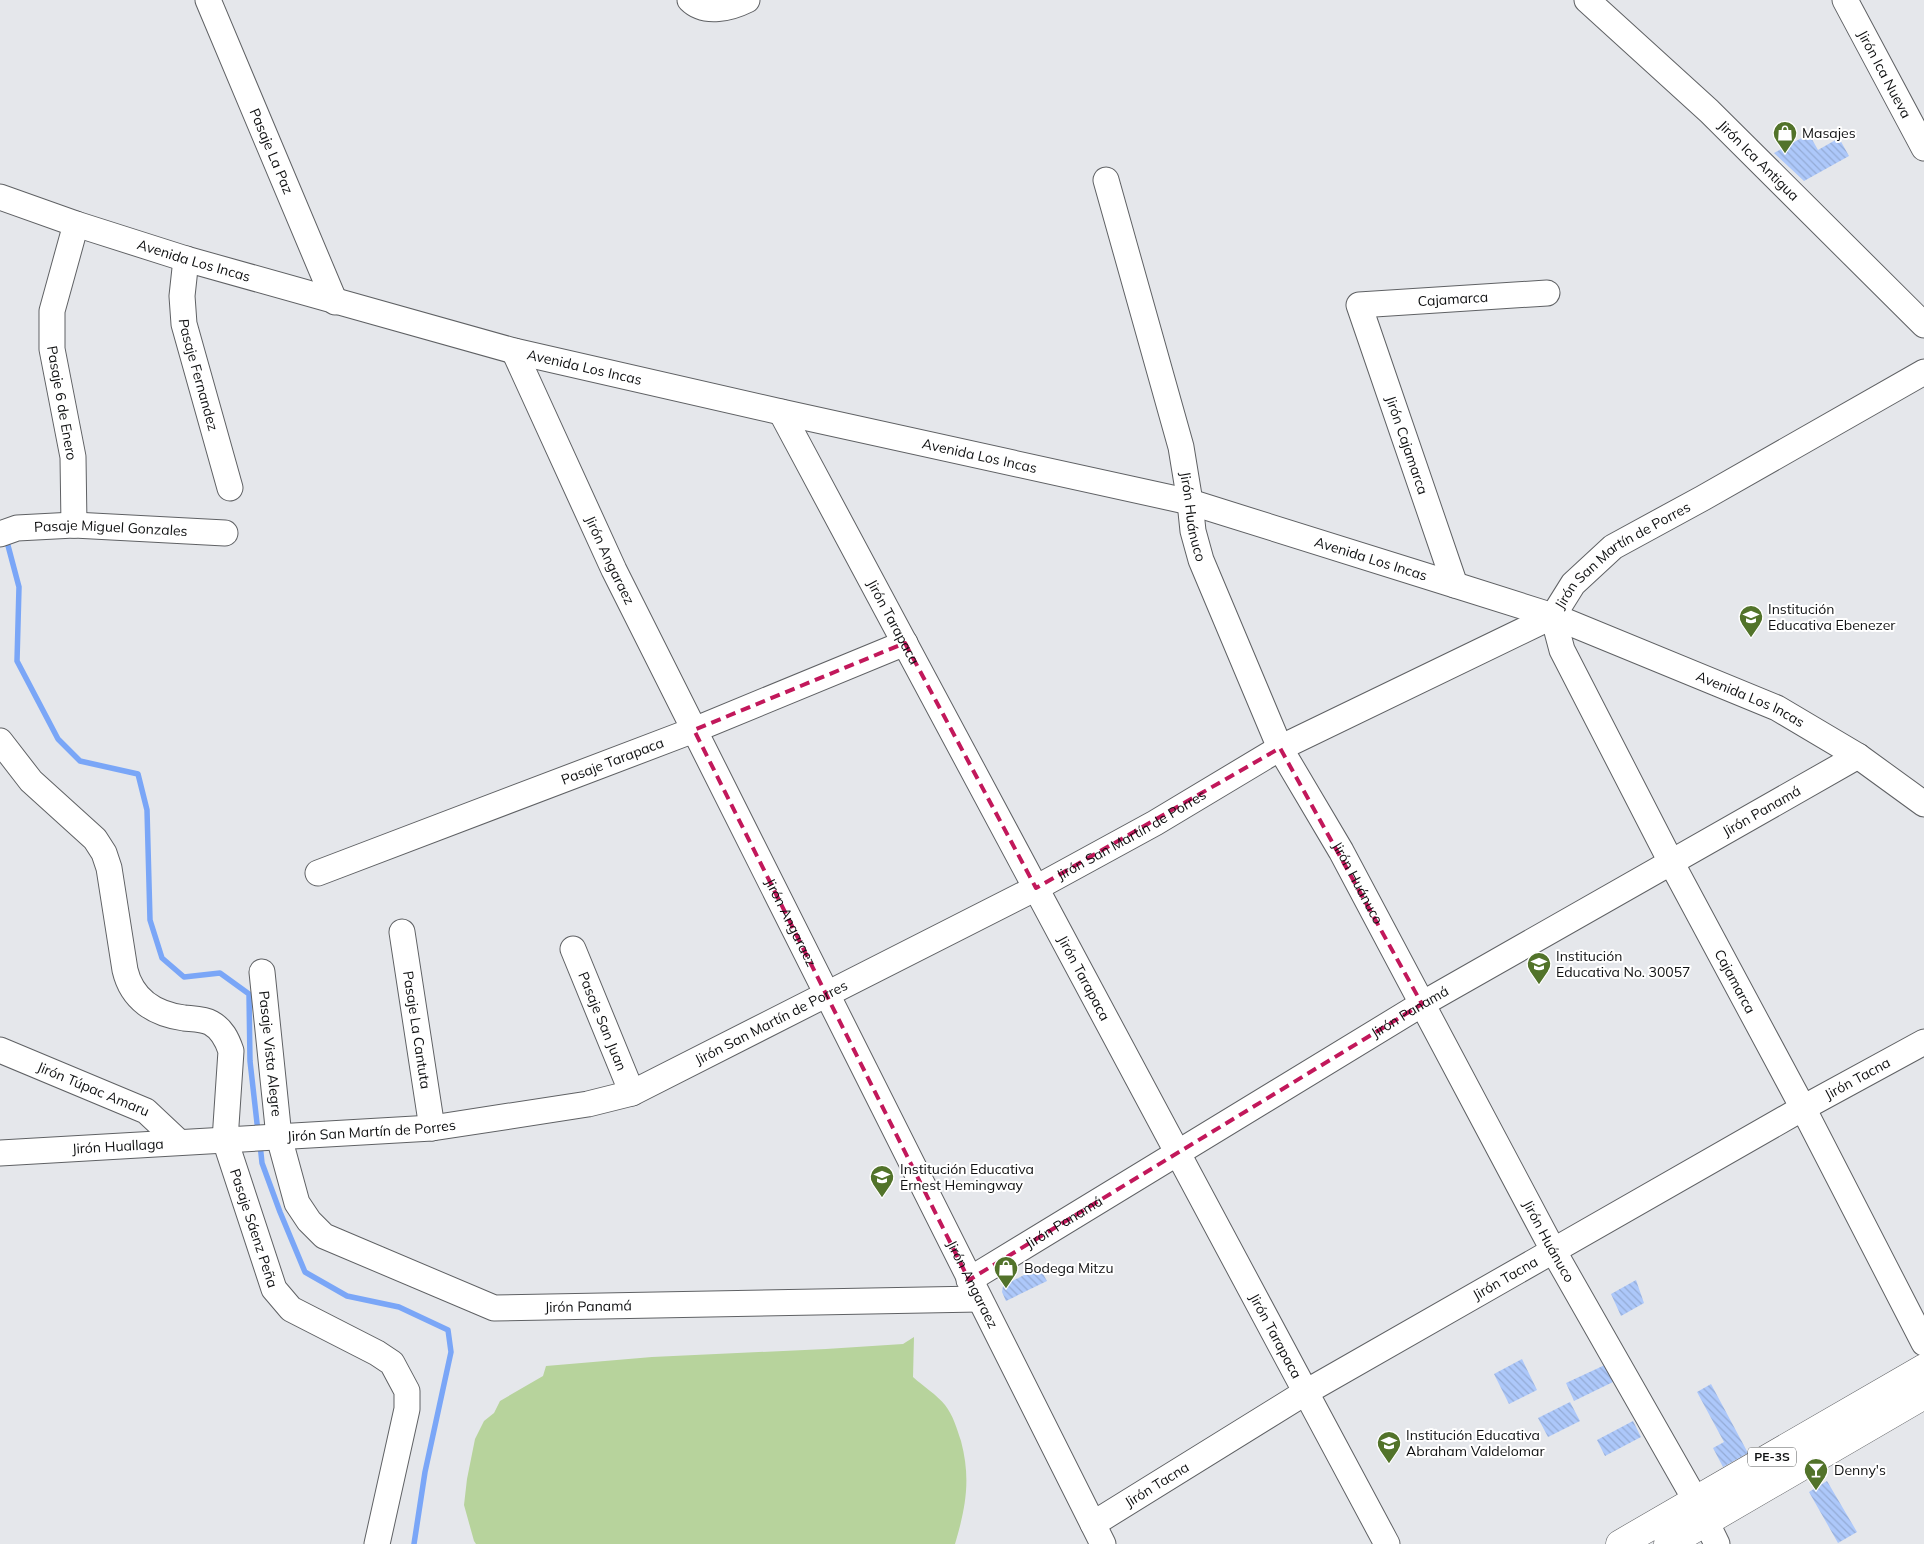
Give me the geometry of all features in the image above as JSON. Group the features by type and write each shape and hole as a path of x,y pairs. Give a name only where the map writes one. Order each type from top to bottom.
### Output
{"highway":[{"name":"PE-3S","path":"1620,1544 1706,1522 1924,1368"},
{"name":"PE-3S","path":"1668,1544 1924,1394"}],"street":[{"name":"Pasaje La Paz","path":"208,0 335,302"},
{"path":"698,4 722,9 747,0"},
{"name":"Jirón Ica Antigua","path":"1587,0 1709,111 1924,325"},
{"name":"Jirón Ica Nueva","path":"1845,0 1924,148"},
{"name":"Jirón Huánuco","path":"1106,180 1180,446 1193,531 1201,560 1280,748 1341,851 1553,1250 1706,1522"},
{"name":"Avenida Los Incas","path":"0,197 76,224 186,259 514,351 1190,502 1455,584 1553,616 1777,708 1858,756 1924,804"},
{"name":"Pasaje 6 de Enero","path":"74,525 73,457 50,332 52,311 76,224"},
{"name":"Pasaje Fernandez","path":"186,259 182,296 184,324 230,488"},
{"name":"Cajamarca","path":"1359,305 1547,293"},
{"name":"Jirón Cajamarca","path":"1359,305 1455,584"},
{"name":"Jirón Angaraez","path":"514,351 614,570 1098,1534"},
{"name":"Jirón San Martín de Porres","path":"230,1139 432,1128 588,1104 632,1093 1036,888 1155,823 1280,748 1553,616 1573,584 1613,547 1924,372"},
{"name":"Jirón Tarapaca","path":"781,412 1387,1544"},
{"name":"Pasaje Miguel Gonzales","path":"0,534 17,528 74,525 225,533"},
{"name":"Cajamarca","path":"1553,616 1562,650 1671,862 1804,1108 1924,1343"},
{"name":"Pasaje Tarapaca","path":"318,873 694,730 905,643"},
{"path":"0,741 30,780 95,839 104,853 109,868 125,970 128,983 134,993 142,1002 161,1012 172,1016 209,1021 222,1032 228,1041 231,1051 230,1139"},
{"name":"Jirón Panamá","path":"276,1137 297,1202 308,1221 324,1236 494,1308 974,1289 1177,1152 1422,1004 1858,756"},
{"name":"Pasaje La Cantuta","path":"402,932 432,1128"},
{"name":"Pasaje San Juan","path":"572,949 632,1093"},
{"name":"Pasaje Vista Alegre","path":"262,972 276,1137"},
{"name":"Jirón Tacna","path":"1098,1534 1306,1392 1553,1250 1924,1042"},
{"name":"Jirón Túpac Amaru","path":"0,1050 146,1111 179,1142"},
{"name":"Jirón Huallaga","path":"0,1153 230,1139"},
{"name":"Pasaje Sáenz Peña","path":"230,1139 274,1289 291,1309 377,1353 392,1363 406,1391 406,1409 377,1544"}],"highlighted area":[{"path":"905,643 1036,888 1280,748 1422,1004 969,1280 694,730"}],"green space":[{"path":"914,1337 913,1377 948,1409 961,1441 964,1455 966,1493 955,1544 476,1544 474,1541 464,1505 475,1439 484,1421 494,1413 500,1401 543,1376 546,1366 652,1357 903,1344"}],"building":[{"path":"1809,134 1818,150 1839,138 1849,156 1804,181 1774,153"},
{"path":"1039,1267 1047,1281 1006,1301 1002,1292 1003,1286"},
{"path":"1636,1280 1644,1303 1621,1316 1611,1294"},
{"path":"1522,1359 1537,1390 1509,1404 1494,1374"},
{"path":"1607,1364 1615,1381 1574,1401 1566,1383"},
{"path":"1711,1384 1748,1453 1723,1467 1713,1448 1724,1442 1697,1392"},
{"path":"1570,1402 1580,1421 1548,1437 1538,1418"},
{"path":"1633,1421 1641,1437 1605,1456 1597,1440"},
{"path":"1827,1481 1857,1532 1838,1543 1809,1492"}],"waterway":[{"path":"6,538 19,587 17,661 58,739 80,761 138,774 147,810 150,920 162,958 184,977 220,973 249,994 250,1061 258,1132"},
{"path":"260,1144 262,1163 305,1272 347,1296 399,1307 448,1330 451,1352 425,1472 414,1544"}],"place":[{"name":"Masajes","path":"1785,154"},
{"name":"Institución Educativa Ebenezer","path":"1751,638"},
{"name":"Institución Educativa No. 30057","path":"1539,985"},
{"name":"Institución Educativa Ernest Hemingway","path":"882,1198"},
{"name":"Bodega Mitzu","path":"1006,1289"},
{"name":"Institución Educativa Abraham Valdelomar","path":"1389,1464"},
{"name":"Denny's","path":"1816,1491"}]}
